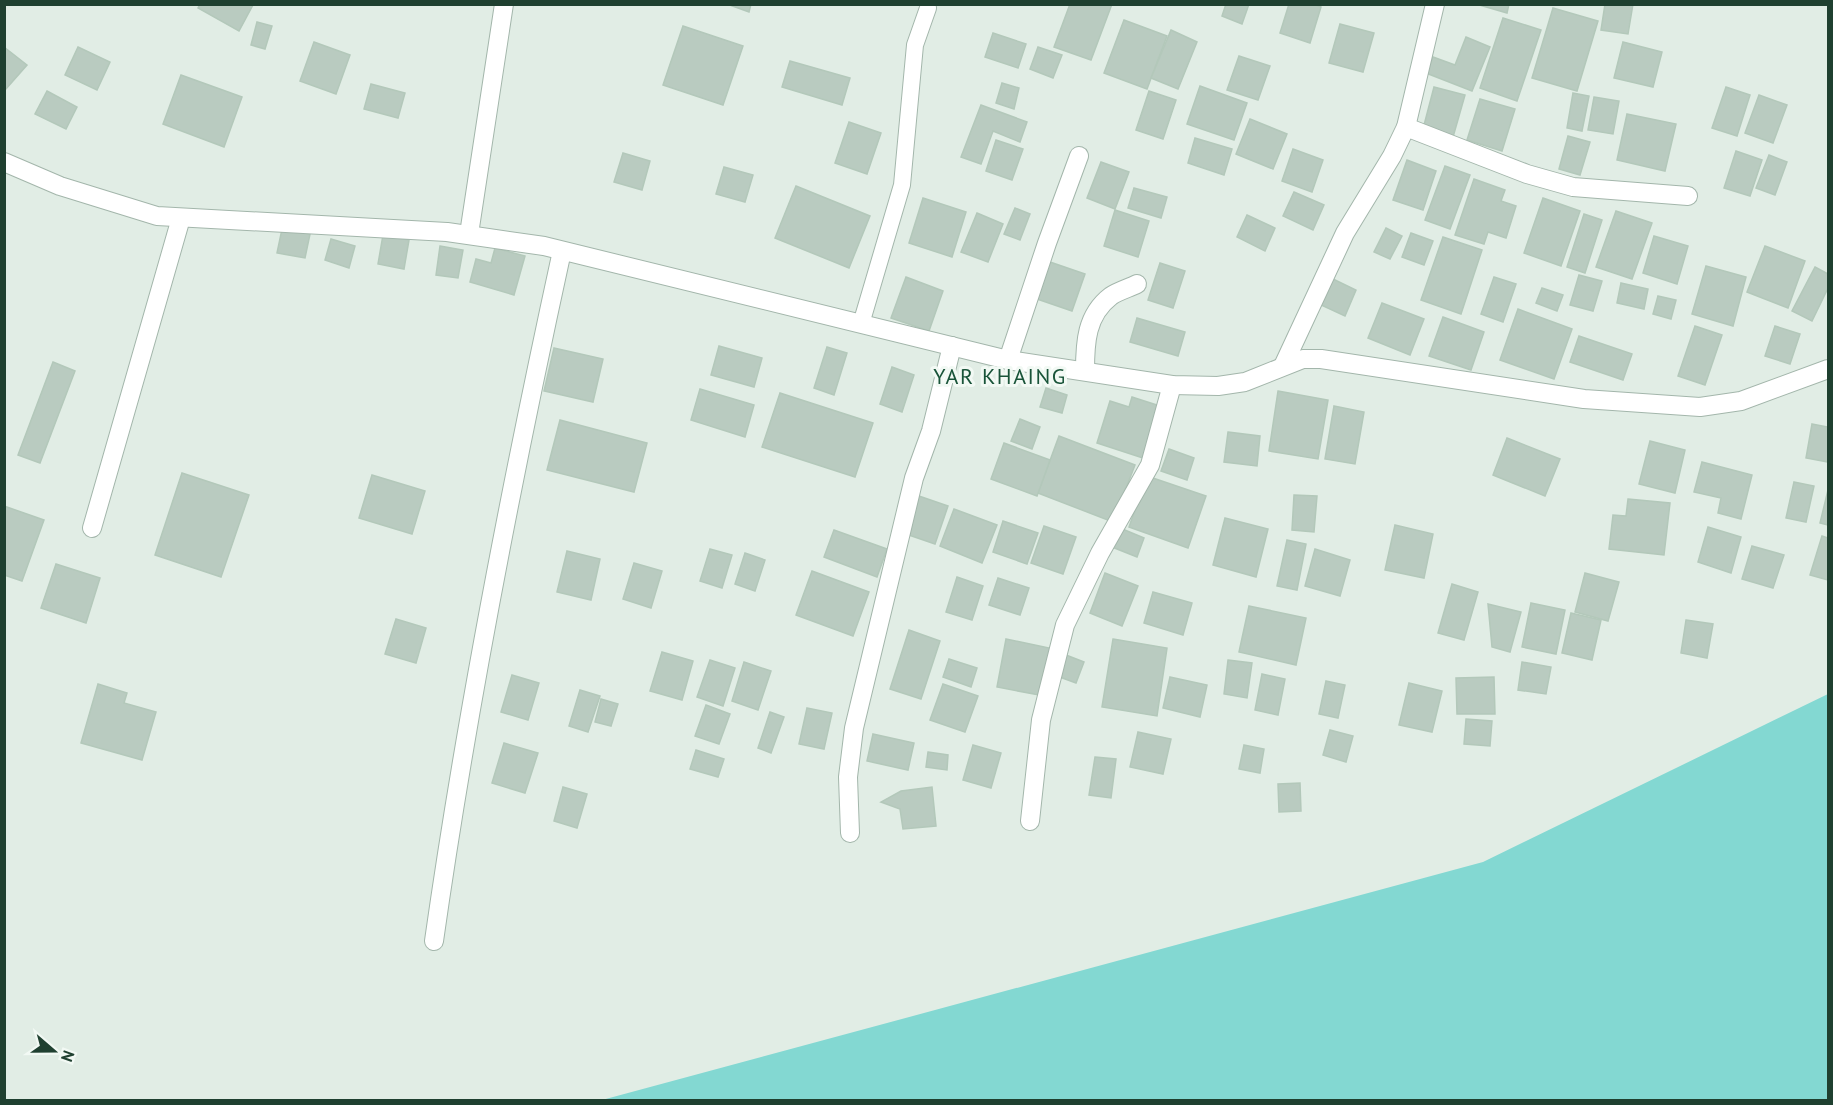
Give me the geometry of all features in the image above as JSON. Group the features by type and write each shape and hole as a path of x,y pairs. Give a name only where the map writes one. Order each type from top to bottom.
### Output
{"street":[{"path":"469,234 504,4"},
{"path":"1283,366 1345,232 1392,156 1406,128 1434,4"},
{"path":"1406,128 1527,174 1573,187 1688,196"},
{"path":"1008,360 1079,156"},
{"path":"4,162 60,186 157,216 469,234 562,251 1008,360 1172,385 1218,386 1245,382 1303,359 1321,358 1584,399 1700,406 1741,401 1828,369"},
{"path":"92,528 181,218"},
{"path":"434,941 454,801 488,607 562,251"},
{"path":"1085,371 1085,339 1094,316 1111,296 1137,284"},
{"path":"850,833 848,777 854,728 911,489 931,431 952,346"},
{"path":"1030,821 1041,720 1065,625 1100,553 1150,465 1172,385"}],"lane":[{"path":"861,324 902,185 915,45 928,8"}],"water":[{"path":"1828,694 1828,1100 602,1100 1483,862"}],"building":[{"path":"200,4 253,5 239,31 198,8"},
{"path":"727,4 751,4 749,12"},
{"path":"1070,4 1112,4 1091,60 1054,47"},
{"path":"1226,4 1249,4 1242,24 1222,16"},
{"path":"1289,4 1313,4 1321,7 1310,43 1280,33"},
{"path":"1476,4 1509,4 1507,13"},
{"path":"1605,4 1633,4 1628,34 1601,30"},
{"path":"1553,8 1598,21 1577,91 1532,78"},
{"path":"1503,18 1541,30 1517,101 1480,88"},
{"path":"1124,20 1167,36 1147,89 1104,73"},
{"path":"257,22 272,26 265,49 251,45"},
{"path":"1340,24 1374,33 1363,72 1329,63"},
{"path":"683,26 743,46 723,105 663,85"},
{"path":"1171,30 1197,42 1178,89 1151,78"},
{"path":"993,33 1026,44 1018,68 985,57"},
{"path":"1466,37 1490,47 1472,91 1426,73 1433,57 1455,65"},
{"path":"314,42 350,55 336,94 300,81"},
{"path":"1623,42 1662,52 1653,87 1614,78"},
{"path":"4,47 27,65 6,89 4,87"},
{"path":"78,47 110,62 97,90 65,75"},
{"path":"1038,47 1062,55 1053,78 1030,69"},
{"path":"1239,56 1270,66 1258,100 1227,90"},
{"path":"790,61 850,78 842,105 782,87"},
{"path":"181,75 242,97 224,147 163,124"},
{"path":"1002,83 1019,88 1014,109 996,103"},
{"path":"371,84 405,93 398,118 364,109"},
{"path":"1200,86 1247,103 1234,140 1187,124"},
{"path":"1434,87 1465,95 1453,137 1423,129"},
{"path":"1726,87 1750,95 1737,136 1712,128"},
{"path":"47,91 77,107 66,129 35,114"},
{"path":"1149,91 1176,100 1163,139 1136,130"},
{"path":"1573,93 1589,96 1582,131 1567,128"},
{"path":"1759,95 1787,105 1773,143 1745,133"},
{"path":"1594,97 1619,101 1613,134 1588,130"},
{"path":"1480,99 1515,109 1502,151 1467,140"},
{"path":"981,105 1027,122 1020,142 993,131 981,164 961,157"},
{"path":"1627,114 1676,124 1665,171 1617,160"},
{"path":"1250,119 1287,134 1273,169 1236,154"},
{"path":"849,122 881,133 867,174 835,163"},
{"path":"1568,136 1590,142 1580,175 1559,169"},
{"path":"1195,138 1232,149 1224,175 1188,163"},
{"path":"996,140 1023,149 1012,180 986,171"},
{"path":"1293,149 1323,160 1312,192 1282,181"},
{"path":"1736,151 1762,160 1750,196 1724,188"},
{"path":"623,153 650,161 642,190 614,182"},
{"path":"1769,155 1787,162 1775,195 1756,188"},
{"path":"1407,160 1436,171 1423,210 1393,200"},
{"path":"1101,162 1129,172 1115,209 1087,198"},
{"path":"1445,166 1470,175 1450,229 1425,220"},
{"path":"724,167 753,175 745,202 716,194"},
{"path":"1474,179 1505,190 1501,201 1516,206 1506,238 1488,232 1484,244 1455,235"},
{"path":"796,186 870,216 849,268 775,238"},
{"path":"1134,188 1167,197 1161,218 1128,208"},
{"path":"1294,192 1324,205 1313,230 1283,216"},
{"path":"923,198 966,212 952,257 909,243"},
{"path":"1543,198 1580,211 1561,266 1524,253"},
{"path":"1015,208 1030,214 1020,240 1004,234"},
{"path":"1115,210 1149,221 1138,257 1104,246"},
{"path":"1616,211 1652,223 1632,279 1596,267"},
{"path":"977,213 1003,224 988,262 961,252"},
{"path":"1584,214 1602,220 1585,273 1567,267"},
{"path":"1247,215 1275,228 1265,251 1237,237"},
{"path":"1386,228 1402,236 1390,259 1374,252"},
{"path":"282,229 310,234 305,258 277,253"},
{"path":"1411,233 1433,241 1424,265 1402,257"},
{"path":"383,235 409,240 404,269 378,264"},
{"path":"1654,236 1688,246 1677,284 1643,273"},
{"path":"1443,237 1482,250 1461,314 1421,300"},
{"path":"331,239 355,246 349,268 325,260"},
{"path":"440,246 463,250 458,278 436,275"},
{"path":"1765,246 1805,261 1788,308 1747,292"},
{"path":"495,248 525,256 514,295 470,282 476,259 491,263"},
{"path":"1050,262 1085,274 1072,311 1037,299"},
{"path":"1160,263 1185,271 1173,308 1148,300"},
{"path":"1706,266 1746,277 1733,326 1692,314"},
{"path":"1815,267 1828,274 1828,288 1812,321 1792,311"},
{"path":"1579,275 1602,281 1593,311 1570,305"},
{"path":"906,277 943,291 929,331 891,318"},
{"path":"1494,277 1516,284 1503,322 1481,314"},
{"path":"1333,279 1356,290 1345,316 1321,305"},
{"path":"1621,283 1648,289 1644,309 1617,303"},
{"path":"1542,288 1563,295 1557,311 1536,303"},
{"path":"1658,296 1676,300 1671,319 1653,314"},
{"path":"1382,303 1424,319 1410,355 1368,338"},
{"path":"1518,309 1572,329 1554,379 1500,360"},
{"path":"1443,317 1484,332 1471,370 1429,356"},
{"path":"1137,318 1185,332 1178,356 1130,342"},
{"path":"1695,326 1722,335 1705,385 1678,376"},
{"path":"1775,326 1800,334 1790,364 1765,356"},
{"path":"1579,336 1632,354 1623,380 1570,362"},
{"path":"719,346 762,358 754,387 711,375"},
{"path":"827,347 847,353 834,395 814,388"},
{"path":"554,348 603,359 593,402 544,391"},
{"path":"53,362 75,371 40,463 18,455"},
{"path":"892,367 914,375 902,412 880,404"},
{"path":"1046,388 1067,395 1062,413 1040,407"},
{"path":"700,389 754,405 745,437 691,420"},
{"path":"1278,391 1328,400 1318,459 1269,451"},
{"path":"780,393 873,423 855,477 762,447"},
{"path":"1132,397 1160,406 1143,458 1097,443 1110,401 1129,407"},
{"path":"1334,406 1364,412 1355,464 1325,459"},
{"path":"1020,419 1040,427 1032,449 1011,441"},
{"path":"560,420 647,443 634,492 547,470"},
{"path":"1812,424 1828,427 1828,462 1806,458"},
{"path":"1228,432 1260,436 1257,466 1224,462"},
{"path":"1059,436 1135,465 1113,522 1038,493"},
{"path":"1507,438 1560,459 1545,496 1493,475"},
{"path":"1650,441 1685,450 1675,493 1639,484"},
{"path":"1004,443 1050,460 1037,496 991,479"},
{"path":"1169,449 1194,458 1187,480 1161,471"},
{"path":"1702,462 1752,475 1741,519 1718,513 1721,498 1694,492"},
{"path":"182,473 249,495 221,577 155,555"},
{"path":"372,475 425,491 412,534 359,518"},
{"path":"1147,476 1206,496 1188,548 1129,527"},
{"path":"1794,482 1814,486 1806,522 1786,518"},
{"path":"1828,490 1828,525 1820,523"},
{"path":"916,495 948,506 935,544 903,533"},
{"path":"1294,495 1317,496 1314,532 1292,530"},
{"path":"1628,499 1670,503 1664,555 1609,549 1613,515 1626,516"},
{"path":"4,506 44,520 22,581 4,575"},
{"path":"954,509 997,525 982,563 940,546"},
{"path":"1225,518 1268,529 1256,577 1213,565"},
{"path":"1003,521 1038,533 1027,564 993,552"},
{"path":"1395,525 1433,534 1424,578 1385,570"},
{"path":"1044,526 1076,537 1063,574 1031,563"},
{"path":"1708,527 1741,537 1731,573 1698,562"},
{"path":"1120,528 1144,538 1137,557 1112,547"},
{"path":"834,530 887,549 877,577 824,557"},
{"path":"1822,536 1828,538 1828,580 1810,575"},
{"path":"1287,540 1306,544 1297,590 1277,586"},
{"path":"1752,546 1784,555 1773,588 1742,579"},
{"path":"710,549 732,555 722,588 700,581"},
{"path":"1315,549 1350,560 1340,596 1305,586"},
{"path":"567,551 600,559 591,600 557,592"},
{"path":"745,553 765,560 755,591 735,584"},
{"path":"634,563 662,571 651,608 623,599"},
{"path":"56,564 100,578 86,623 41,608"},
{"path":"812,571 869,592 853,636 796,615"},
{"path":"1105,573 1138,586 1122,626 1090,613"},
{"path":"1585,573 1619,582 1608,621 1575,612"},
{"path":"957,577 983,586 972,620 946,612"},
{"path":"998,578 1029,588 1020,615 989,605"},
{"path":"1452,584 1478,592 1464,640 1438,633"},
{"path":"1153,592 1192,603 1183,635 1144,623"},
{"path":"1531,603 1565,610 1556,654 1522,647"},
{"path":"1488,604 1521,612 1510,652 1492,647"},
{"path":"1249,606 1306,618 1296,665 1239,652"},
{"path":"1571,613 1601,620 1592,660 1562,653"},
{"path":"396,619 426,628 416,663 385,654"},
{"path":"1686,620 1713,624 1707,658 1681,653"},
{"path":"909,630 940,641 921,699 890,689"},
{"path":"1006,639 1054,649 1044,696 997,687"},
{"path":"1113,639 1167,648 1157,716 1102,707"},
{"path":"662,652 693,661 682,700 650,691"},
{"path":"1066,655 1084,662 1076,683 1057,676"},
{"path":"949,659 977,668 971,687 943,677"},
{"path":"710,660 735,668 723,706 697,697"},
{"path":"1228,660 1252,663 1247,698 1224,694"},
{"path":"744,662 771,671 758,710 732,701"},
{"path":"1522,662 1551,667 1546,694 1518,690"},
{"path":"1262,674 1285,679 1278,715 1255,710"},
{"path":"512,675 539,683 528,720 501,712"},
{"path":"1170,677 1207,685 1200,717 1163,708"},
{"path":"1494,677 1495,714 1457,714 1456,678"},
{"path":"1326,681 1345,685 1338,718 1319,714"},
{"path":"1409,683 1442,691 1432,732 1399,725"},
{"path":"98,684 127,693 124,703 156,712 142,760 81,743"},
{"path":"943,684 978,696 965,732 930,720"},
{"path":"580,690 600,696 588,732 569,726"},
{"path":"601,699 618,704 611,726 595,722"},
{"path":"706,705 730,714 719,744 695,736"},
{"path":"807,708 832,713 824,749 799,744"},
{"path":"770,712 784,717 771,753 758,748"},
{"path":"1466,719 1492,721 1490,746 1464,744"},
{"path":"1330,730 1353,736 1346,762 1323,755"},
{"path":"1138,732 1171,739 1163,774 1130,767"},
{"path":"873,734 914,743 908,770 867,761"},
{"path":"504,743 538,753 525,793 492,783"},
{"path":"973,745 1001,753 991,788 963,780"},
{"path":"1244,745 1264,749 1260,773 1239,769"},
{"path":"696,750 724,759 718,777 690,769"},
{"path":"928,752 948,755 947,770 926,767"},
{"path":"1095,757 1116,759 1111,798 1089,795"},
{"path":"1300,783 1301,811 1279,812 1278,784"},
{"path":"563,787 587,794 577,828 554,821"},
{"path":"932,787 936,826 903,829 900,809 881,802 901,791"}],"district":[{"name":"YAR KHAING","path":"1000,376"}]}
